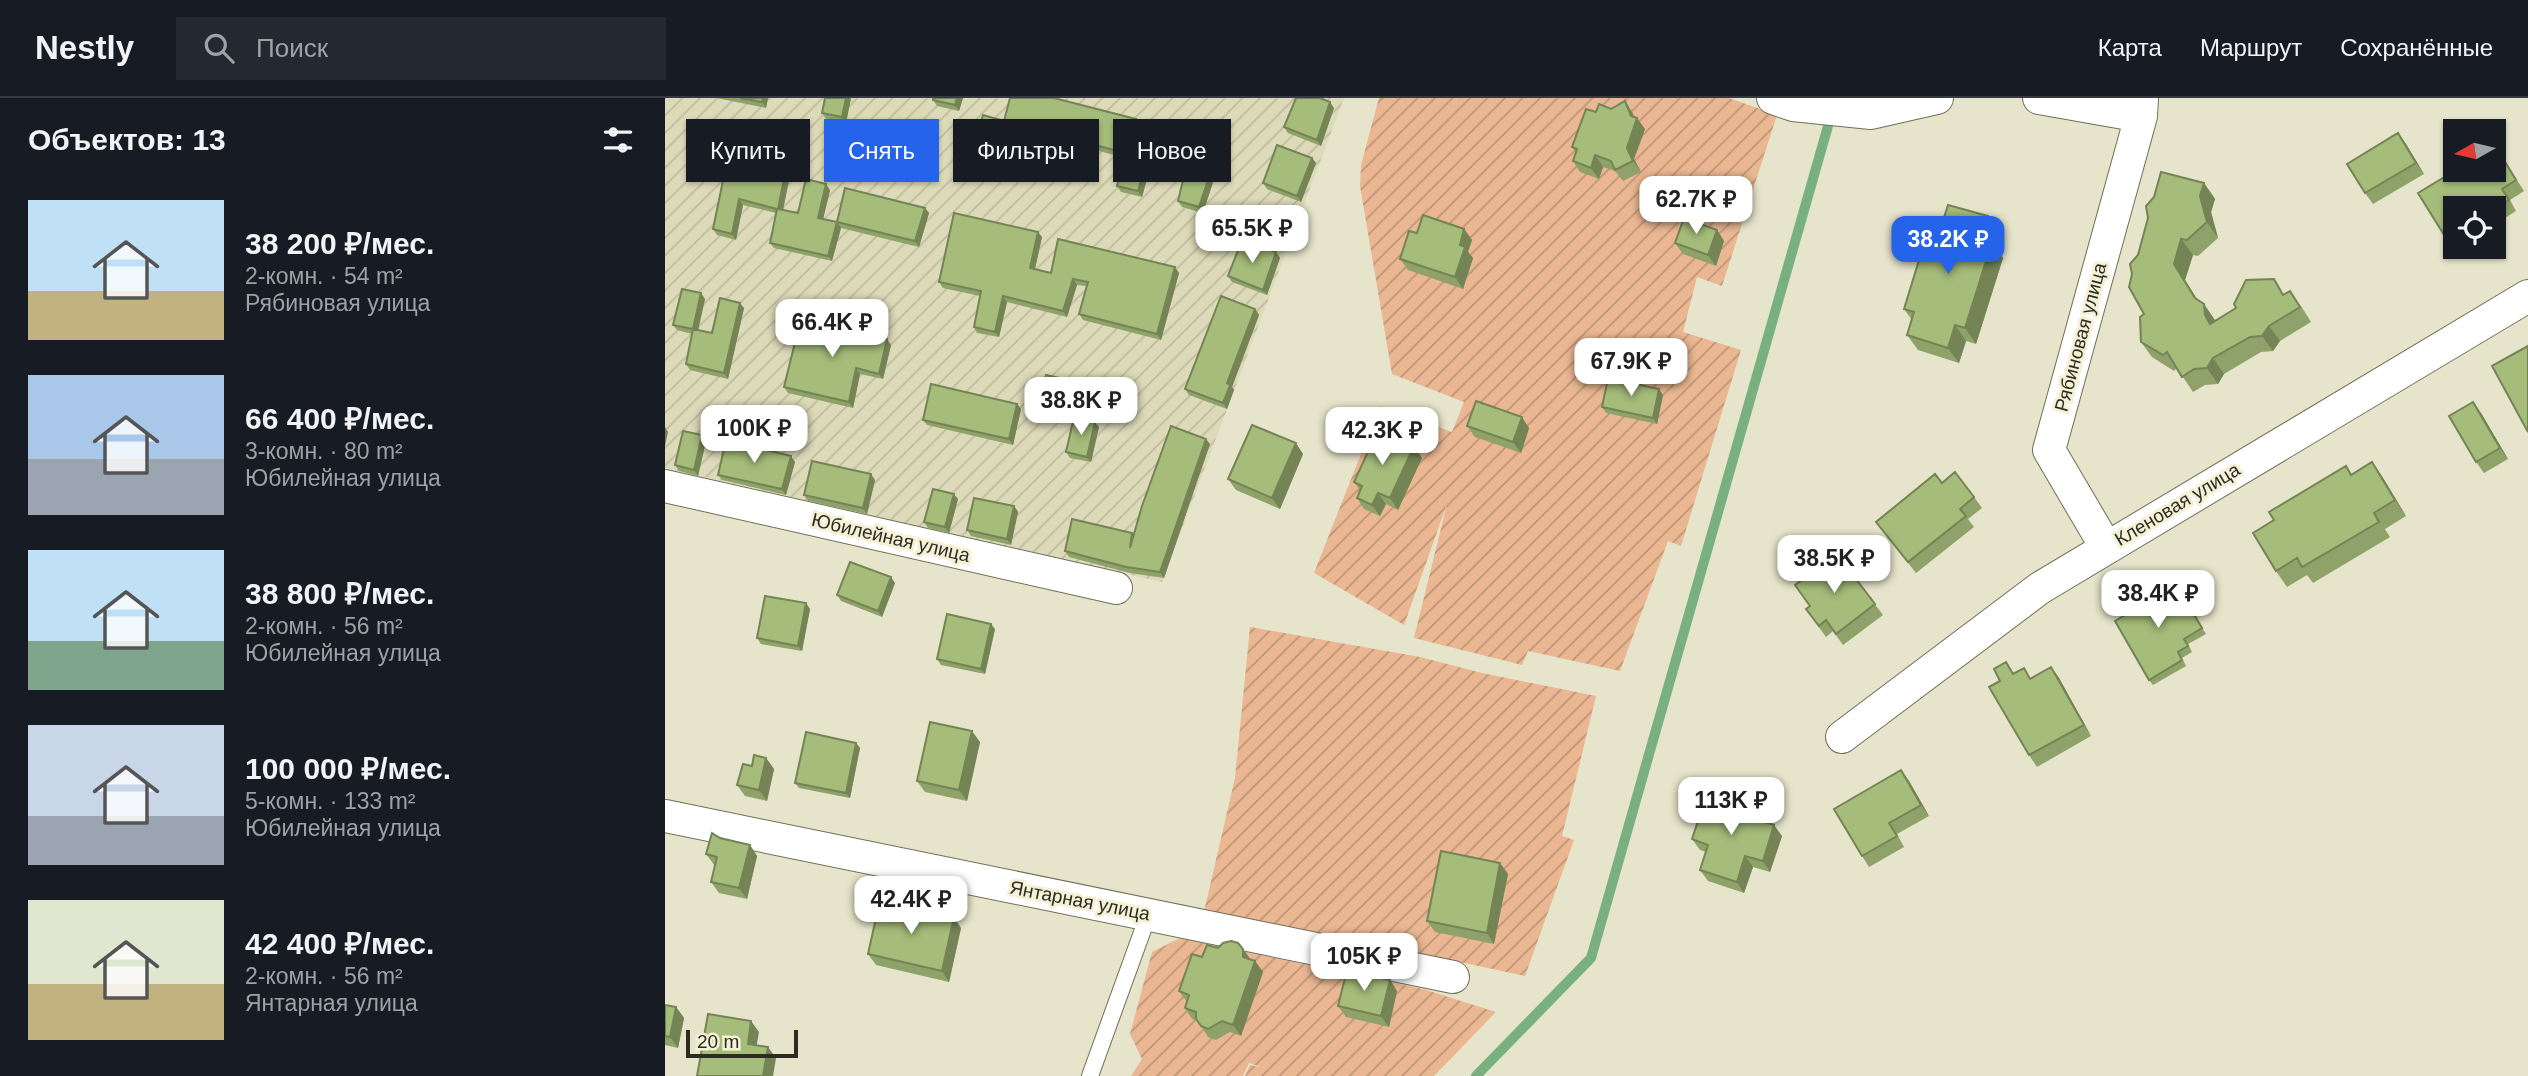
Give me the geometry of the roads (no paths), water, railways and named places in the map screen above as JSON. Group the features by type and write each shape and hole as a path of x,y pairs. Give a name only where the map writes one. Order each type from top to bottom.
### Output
{"street":[{"path":"1783,102 1871,113 1937,98"},
{"name":"Рябиновая улица","path":"2039,98 2142,107 2049,450 2106,547"},
{"name":"Кленовая улица","path":"1842,737 2040,588 2528,296"},
{"name":"Юбилейная улица","path":"665,486 1116,587"},
{"name":"Янтарная улица","path":"665,816 1453,977"}],"lane":[{"path":"1090,1076 1149,914"}],"waterway":[{"path":"1476,1076 1591,958 1832,112"}]}
